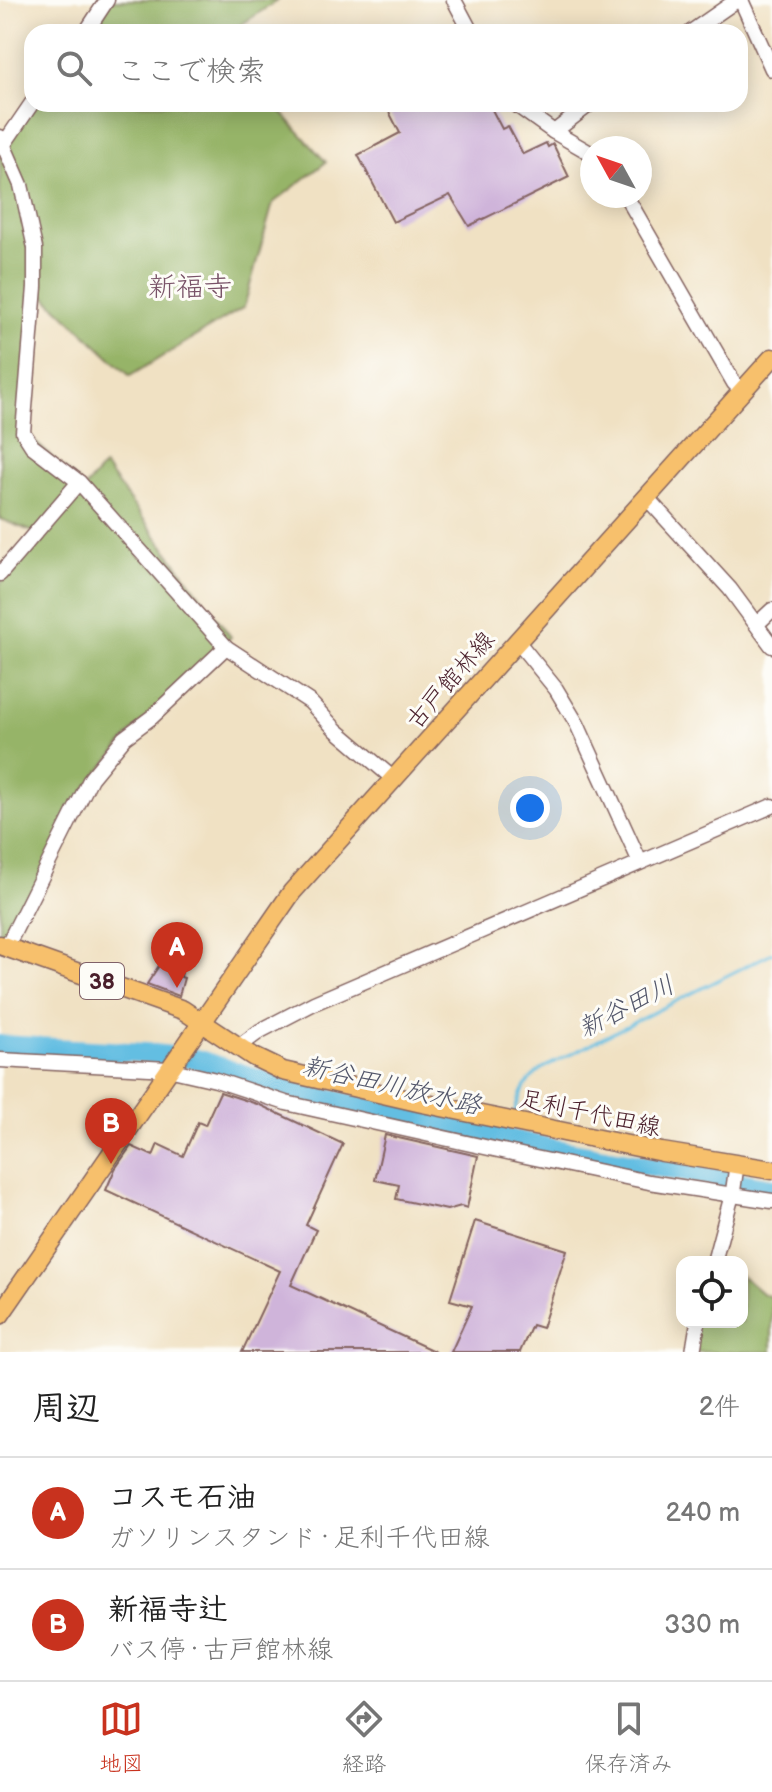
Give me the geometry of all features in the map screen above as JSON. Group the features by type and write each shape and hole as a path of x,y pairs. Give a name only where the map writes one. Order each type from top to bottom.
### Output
{"main road":[{"name":"古戸館林線","path":"169,1067 292,892 772,358"},
{"name":"足利千代田線","path":"4,946 183,1010 268,1065 316,1079 737,1168 772,1170"},
{"path":"0,1315 169,1067"}],"street":[{"path":"91,24 107,0"},
{"path":"454,0 467,24"},
{"path":"703,24 739,0 772,69"},
{"path":"25,112 2,140 21,185 35,248 35,287 23,432 32,446 79,482 226,647 310,702 393,781"},
{"path":"526,112 580,147"},
{"path":"554,132 580,112"},
{"path":"633,208 734,383 741,390"},
{"path":"0,574 79,482"},
{"path":"646,497 720,578 772,646"},
{"path":"757,624 772,610"},
{"path":"517,641 556,689 577,724 640,862"},
{"path":"4,946 91,778 124,738 152,717 226,647"},
{"path":"238,1047 260,1031 314,1003 772,806"},
{"path":"0,1060 169,1067 286,1103 506,1152 649,1182 772,1201"},
{"path":"716,1256 737,1168"},
{"path":"693,1352 697,1328"}],"green space":[{"path":"110,0 278,0 242,24 94,24"},
{"path":"30,112 281,112 326,162 273,203 244,307 130,376 36,288 23,431 79,482 36,533 0,519 0,155"},
{"path":"104,466 231,637 133,731 86,788 13,934 0,933 0,584"},
{"path":"748,1281 763,1294 772,1297 772,1352 687,1352 689,1328 748,1328"}],"building":[{"path":"389,112 493,112 502,129 508,126 523,154 546,143 548,147 553,144 569,177 469,226 450,195 393,222 358,155 400,133"},
{"path":"167,960 178,967 184,978 179,996 147,984 162,961 165,964"},
{"path":"220,1092 260,1105 343,1144 306,1225 316,1230 291,1285 436,1352 242,1352 280,1271 106,1190 115,1169 131,1146 153,1156 158,1144 183,1156 198,1122 205,1125"},
{"path":"385,1135 478,1156 467,1208 461,1206 447,1210 396,1199 399,1185 375,1180"},
{"path":"475,1221 567,1250 542,1328 532,1325 520,1352 451,1352 472,1306 450,1300"}],"waterway":[{"name":"新谷田川","path":"515,1111 526,1086 545,1067 772,953"},
{"name":"新谷田川放水路","path":"0,1045 146,1053 196,1059 300,1092 550,1148 772,1188"}],"place":[{"name":"コスモ石油","path":"177,988"},
{"name":"新福寺辻","path":"111,1164"}],"district":[{"name":"新福寺","path":"190,286"}]}
